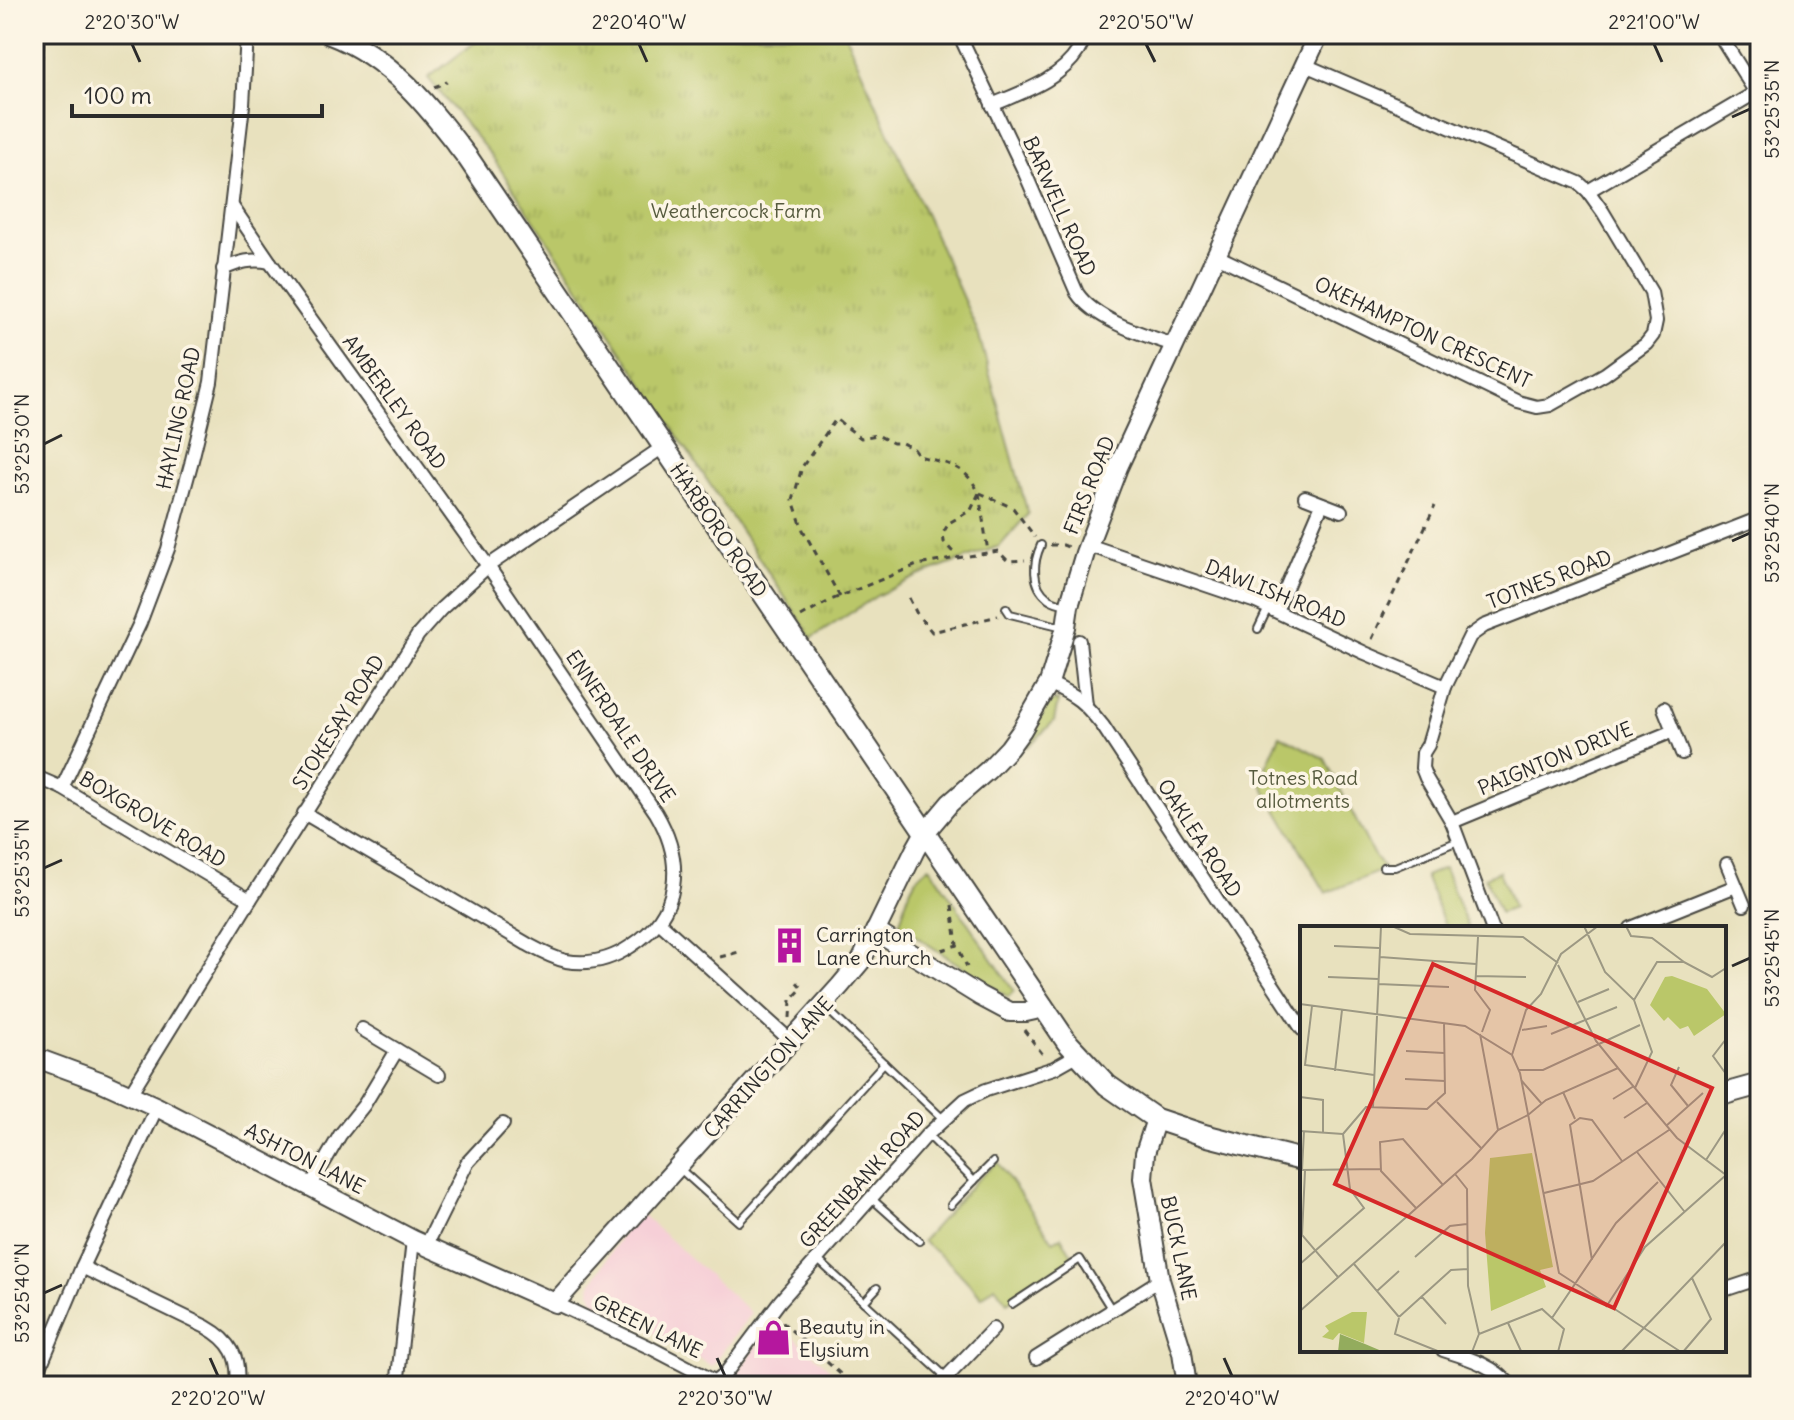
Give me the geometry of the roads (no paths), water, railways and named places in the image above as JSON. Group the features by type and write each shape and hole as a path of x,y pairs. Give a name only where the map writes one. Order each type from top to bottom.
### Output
{"main road":[{"name":"HARBORO ROAD","path":"330,34 378,60 410,87 468,158 962,890 1077,1055"},
{"name":"FIRS ROAD","path":"875,931 924,834 950,803 1009,748 1049,683 1073,634 1069,606 1086,549 1118,467 1319,34"},
{"path":"875,931 1010,1012 1044,1008"},
{"name":"CARRINGTON LANE","path":"555,1303 823,1006 861,961 875,931"},
{"path":"1077,1055 1107,1085 1156,1119 1204,1135 1300,1159"},
{"name":"ASHTON LANE","path":"34,1057 130,1094 419,1243 555,1303"},
{"path":"1726,1093 1760,1084"},
{"name":"BUCK LANE","path":"1156,1119 1145,1153 1143,1178 1160,1280 1182,1352 1187,1386"}],"street":[{"path":"34,67 38,34"},
{"name":"HAYLING ROAD","path":"62,788 140,623 168,549 191,464 211,382 243,105 247,34"},
{"name":"BARWELL ROAD","path":"959,34 1082,300 1099,314 1174,345"},
{"path":"992,105 1045,81 1063,68 1078,52 1086,34"},
{"path":"1588,191 1759,94 1719,34"},
{"name":"OKEHAMPTON CRESCENT","path":"1217,256 1518,402 1537,407 1550,405 1605,374 1635,353 1653,335 1656,321 1651,292 1603,212 1579,183 1305,65"},
{"name":"AMBERLEY ROAD","path":"232,206 488,566"},
{"path":"223,269 247,261 270,262"},
{"name":"STOKESAY ROAD","path":"130,1094 412,643 441,609 488,566 663,447"},
{"path":"1305,497 1341,511"},
{"path":"1272,610 1322,504"},
{"name":"TOTNES ROAD","path":"1491,926 1452,822 1426,778 1422,760 1445,687 1470,636 1484,626 1760,518"},
{"name":"DAWLISH ROAD","path":"1086,549 1256,602 1445,687"},
{"name":"ENNERDALE DRIVE","path":"304,813 527,944 565,961 603,960 621,953 659,922 671,896 675,870 672,848 664,826 488,566"},
{"name":"FIRS ROAD","path":"1073,634 1086,705"},
{"name":"OAKLEA ROAD","path":"1049,683 1075,696 1103,726 1300,1026"},
{"path":"1664,708 1682,753"},
{"name":"PAIGNTON DRIVE","path":"1452,822 1673,731"},
{"name":"BOXGROVE ROAD","path":"34,776 62,788 250,900"},
{"path":"1727,864 1744,905"},
{"path":"1636,926 1736,886"},
{"path":"659,922 796,1036"},
{"path":"362,1029 439,1075"},
{"path":"311,1185 340,1135 364,1105 397,1050"},
{"name":"GREENBANK ROAD","path":"715,1385 817,1258 943,1119 975,1095 1054,1068 1077,1055"},
{"path":"37,1374 82,1267 157,1107"},
{"path":"397,1386 419,1243 467,1163 503,1124"},
{"path":"82,1267 225,1339 235,1357 237,1386"},
{"path":"1726,1289 1760,1278"},
{"path":"1036,1358 1160,1280"},
{"name":"GREEN LANE","path":"555,1303 649,1347 715,1385"},
{"path":"947,1383 993,1329"},
{"path":"1449,1352 1497,1372 1511,1386"}],"lane":[{"path":"1041,545 1034,560 1037,582 1049,599 1069,606"},
{"path":"1258,629 1272,610"},
{"path":"1008,611 1073,634"},
{"path":"1383,867 1395,867 1458,841"},
{"path":"823,1006 943,1119"},
{"path":"677,1166 739,1222 884,1063"},
{"path":"927,1134 974,1181"},
{"path":"951,1205 993,1162"},
{"path":"871,1198 919,1241"},
{"path":"817,1258 947,1383"},
{"path":"1012,1304 1080,1259 1112,1310"},
{"path":"864,1302 877,1288"}],"place":[{"name":"Carrington Lane Church","path":"790,945"},
{"name":"Beauty in Elysium","path":"773,1338"}],"park label":[{"name":"Weathercock Farm","path":"736,210"},
{"name":"Totnes Road allotments","path":"1303,788"}]}
